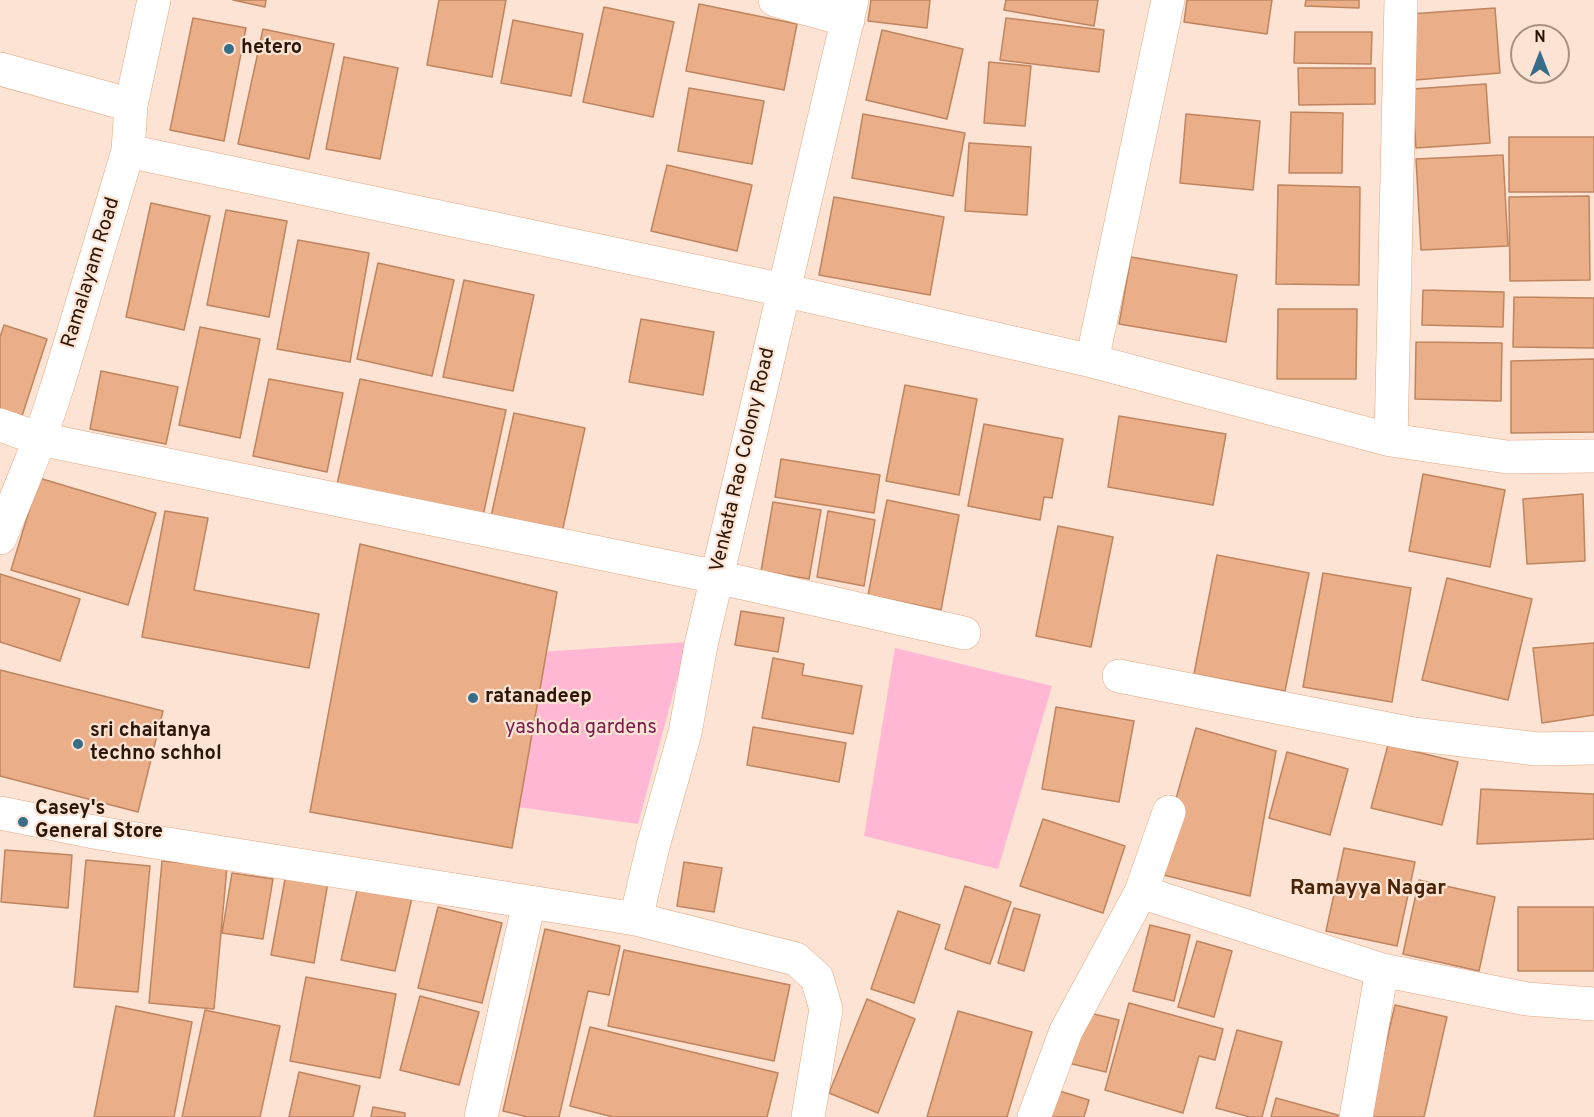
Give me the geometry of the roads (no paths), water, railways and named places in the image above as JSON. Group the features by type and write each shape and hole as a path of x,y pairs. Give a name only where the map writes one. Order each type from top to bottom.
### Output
{"street":[{"name":"Ramalayam Road","path":"0,538 40,439 128,151 131,105 154,0"},
{"path":"775,0 850,10"},
{"path":"1092,361 1168,0"},
{"path":"1391,440 1401,0"},
{"name":"Venkata Rao Colony Road","path":"636,919 652,846 685,733 717,577 850,10"},
{"path":"0,69 131,105"},
{"path":"128,151 783,290 1092,361 1391,440 1507,457 1594,456"},
{"path":"0,425 40,439 717,577 964,633"},
{"path":"1119,676 1413,734 1537,749 1594,748"},
{"path":"1035,1117 1066,1031 1141,892 1169,812"},
{"path":"0,813 99,833 636,919 796,959 817,978 826,1009 817,1115"},
{"path":"1141,892 1382,970 1527,999 1594,1004"},
{"path":"481,1117 529,903"},
{"path":"1356,1117 1382,970"}],"place":[{"name":"hetero","path":"229,49"},
{"name":"ratanadeep","path":"473,698"},
{"name":"sri chaitanya techno schhol","path":"78,744"},
{"name":"Casey's General Store","path":"23,822"}],"district":[{"name":"Ramayya Nagar","path":"1368,890"}],"park label":[{"name":"yashoda gardens","path":"581,729"}]}
